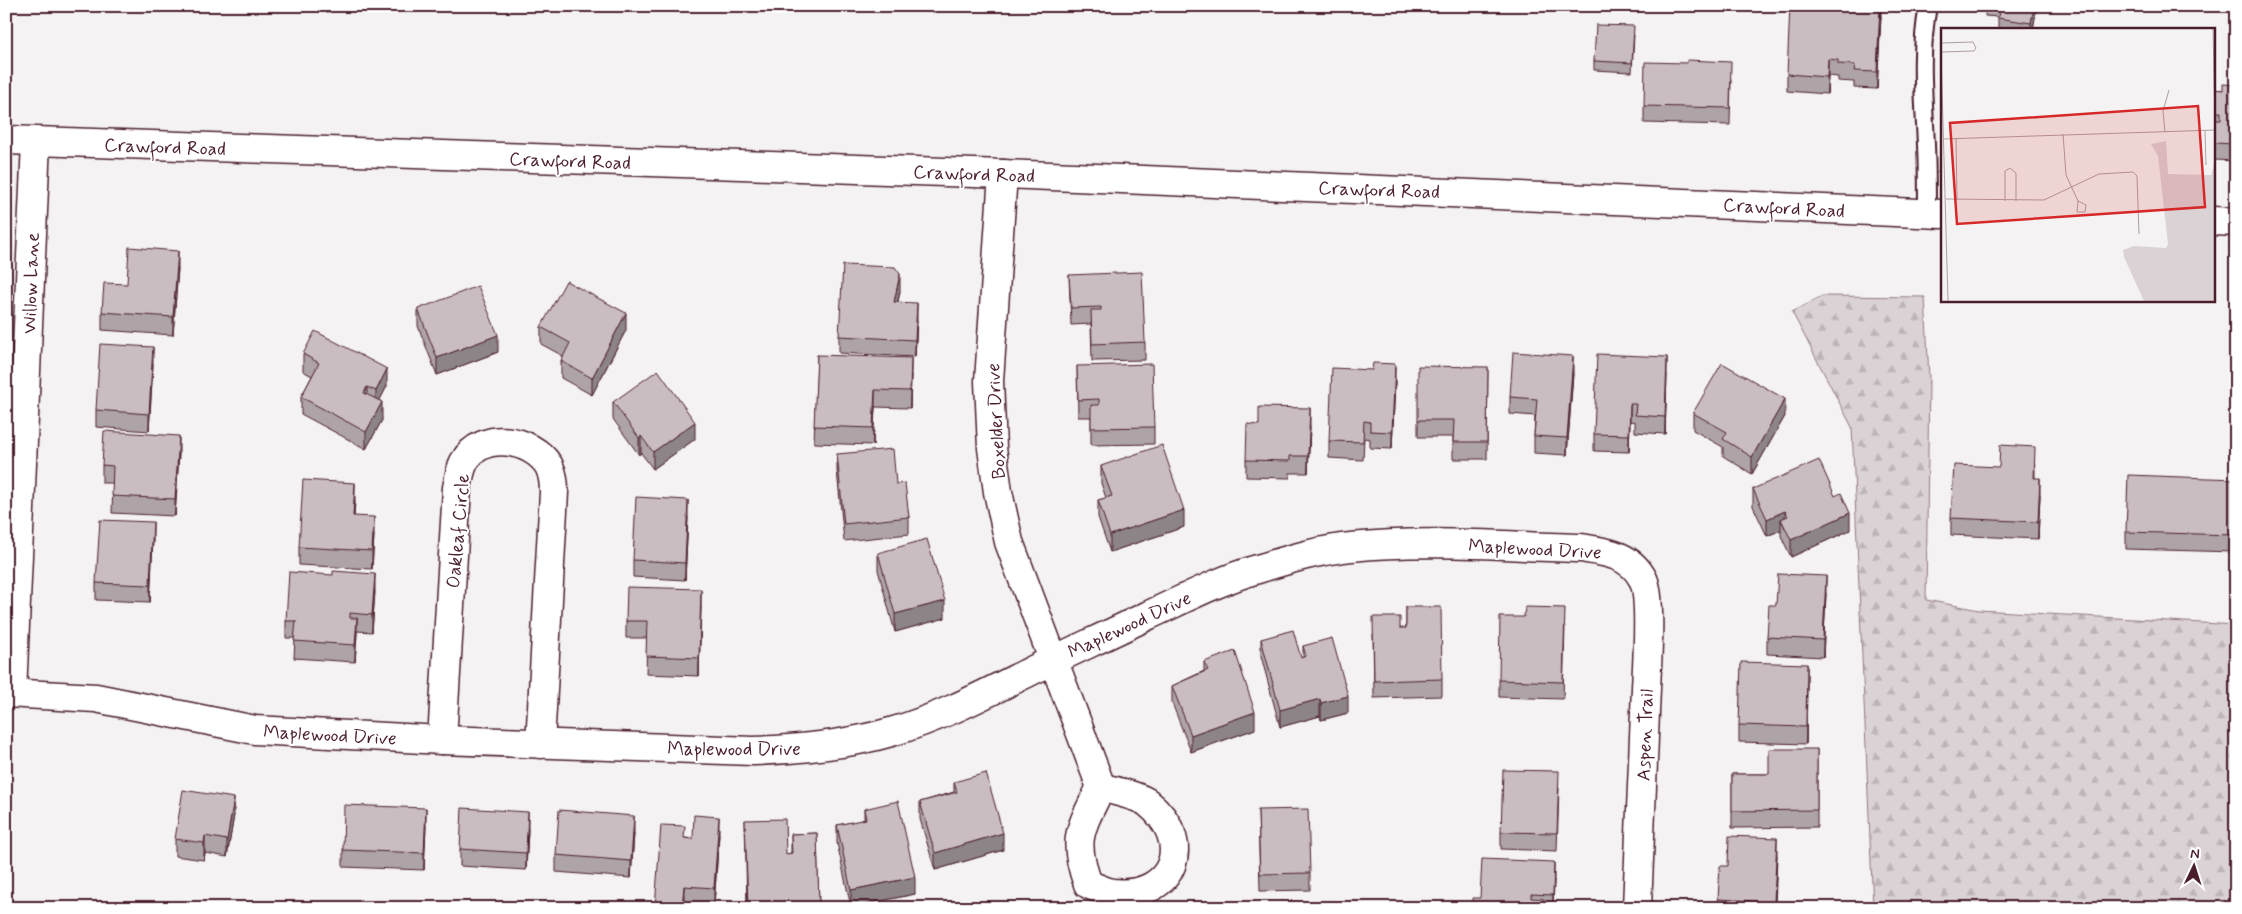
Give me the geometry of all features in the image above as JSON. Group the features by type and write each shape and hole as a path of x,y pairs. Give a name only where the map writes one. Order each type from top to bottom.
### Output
{"street":[{"name":"Crawford Road","path":"6,140 1003,174 1934,214"},
{"name":"Willow Lane","path":"9,693 36,142"},
{"name":"Boxelder Drive","path":"1003,174 990,381 992,448 1009,542 1052,661 1101,787"},
{"path":"2214,221 2236,222"},
{"name":"Oakleaf Circle","path":"442,740 457,488 460,470 465,460 474,450 487,444 512,441 524,444 543,458 552,475 554,485 540,744"},
{"name":"Maplewood Drive","path":"9,693 96,698 255,730 540,744 753,751 797,749 840,743 890,732 930,719 968,703 1052,661 1216,584 1295,558 1348,547 1408,542 1582,548 1609,552 1633,565"},
{"name":"Aspen Trail","path":"1633,565 1643,579 1646,590 1648,649 1636,908"}],"lane":[{"path":"1928,6 1924,25 1922,78 1926,146 1934,214"}],"green space":[{"path":"1823,296 1925,297 1929,378 1926,600 1979,610 2236,625 2236,908 1873,908 1852,427 1792,312"}],"building":[{"path":"1790,6 1880,6 1877,72 1854,71 1855,65 1838,64 1838,60 1828,59 1827,77 1787,74"},
{"path":"2000,6 2034,6 2031,23 1998,18"},
{"path":"1596,25 1634,26 1632,63 1594,61"},
{"path":"1687,60 1731,62 1730,108 1644,106 1645,62 1687,63"},
{"path":"2223,84 2236,85 2236,144 2214,143 2214,120 2221,120 2221,112 2214,112 2214,89 2223,90"},
{"path":"129,247 178,251 173,317 102,312 104,283 127,284"},
{"path":"843,265 895,267 900,274 894,302 917,303 915,340 839,336"},
{"path":"1142,272 1145,342 1092,344 1091,310 1101,310 1101,307 1071,308 1069,275"},
{"path":"566,281 626,313 592,378 561,361 570,343 541,327"},
{"path":"478,286 498,335 437,358 418,309"},
{"path":"315,331 387,369 376,391 367,387 364,393 382,402 366,432 301,397 319,363 303,354"},
{"path":"100,344 153,347 149,414 96,410"},
{"path":"1513,352 1573,356 1567,438 1534,436 1537,399 1510,397"},
{"path":"1597,354 1667,357 1665,417 1635,415 1636,404 1630,404 1629,435 1594,434"},
{"path":"817,355 911,358 910,391 875,390 873,428 814,426"},
{"path":"1373,363 1395,364 1392,432 1370,431 1370,422 1364,421 1363,442 1329,441 1332,368 1372,370"},
{"path":"1722,363 1785,399 1752,457 1723,439 1727,432 1693,413"},
{"path":"1152,364 1154,427 1091,428 1091,405 1099,405 1099,399 1078,400 1077,366"},
{"path":"1418,366 1488,367 1487,442 1453,442 1454,420 1418,420"},
{"path":"658,370 695,422 653,452 641,436 639,438 613,402"},
{"path":"1259,407 1310,408 1308,456 1290,456 1290,461 1246,460 1247,424 1259,425"},
{"path":"104,431 179,436 175,499 112,496 113,466 102,465"},
{"path":"1162,445 1184,510 1110,535 1098,500 1112,496 1101,466"},
{"path":"2000,445 2035,447 2034,478 2040,478 2038,522 1951,518 1954,465 1999,467"},
{"path":"893,449 896,484 905,483 909,517 844,524 837,454"},
{"path":"1819,460 1835,496 1841,493 1850,513 1791,540 1781,519 1788,516 1785,511 1767,519 1753,489"},
{"path":"2128,475 2236,479 2236,535 2126,532"},
{"path":"303,480 355,483 353,516 374,517 372,551 299,547"},
{"path":"636,497 688,500 685,563 633,560"},
{"path":"100,520 153,522 150,585 96,583"},
{"path":"927,539 945,601 895,614 878,553"},
{"path":"333,571 375,574 372,615 350,613 350,618 357,618 355,645 294,641 296,621 286,621 289,572 333,575"},
{"path":"1778,574 1826,576 1823,640 1767,637 1769,605 1776,605"},
{"path":"627,587 701,589 699,658 646,656 647,621 626,621"},
{"path":"1406,607 1441,607 1442,679 1374,681 1373,617 1400,617 1400,628 1406,628"},
{"path":"1525,607 1565,608 1563,682 1499,680 1500,617 1524,617"},
{"path":"1293,630 1301,658 1306,656 1303,646 1332,638 1348,696 1321,703 1320,699 1280,710 1261,639"},
{"path":"1235,651 1255,712 1191,735 1172,686 1208,670 1204,662"},
{"path":"1741,662 1807,664 1806,727 1739,725"},
{"path":"1769,749 1817,749 1817,810 1732,811 1732,774 1769,774"},
{"path":"1503,770 1559,771 1557,833 1501,832"},
{"path":"986,773 1003,833 935,853 920,802 957,792 954,782"},
{"path":"183,790 234,798 227,840 205,836 204,843 175,839"},
{"path":"898,801 915,877 851,890 837,825 866,819 864,809"},
{"path":"344,805 426,808 424,853 343,850"},
{"path":"462,808 528,812 526,853 460,849"},
{"path":"1308,809 1310,873 1260,874 1258,810"},
{"path":"559,810 634,816 631,861 556,855"},
{"path":"694,815 719,817 714,888 684,886 682,908 655,908 661,825 685,826 684,838 693,839"},
{"path":"785,819 786,854 792,853 791,834 817,833 819,905 748,907 745,820"},
{"path":"1729,836 1777,838 1774,902 1718,899 1720,866 1728,866"},
{"path":"1482,859 1554,862 1553,895 1531,894 1531,898 1544,899 1543,908 1473,908 1473,898 1480,898"},
{"path":"1238,902 1245,908 1234,908"}]}
